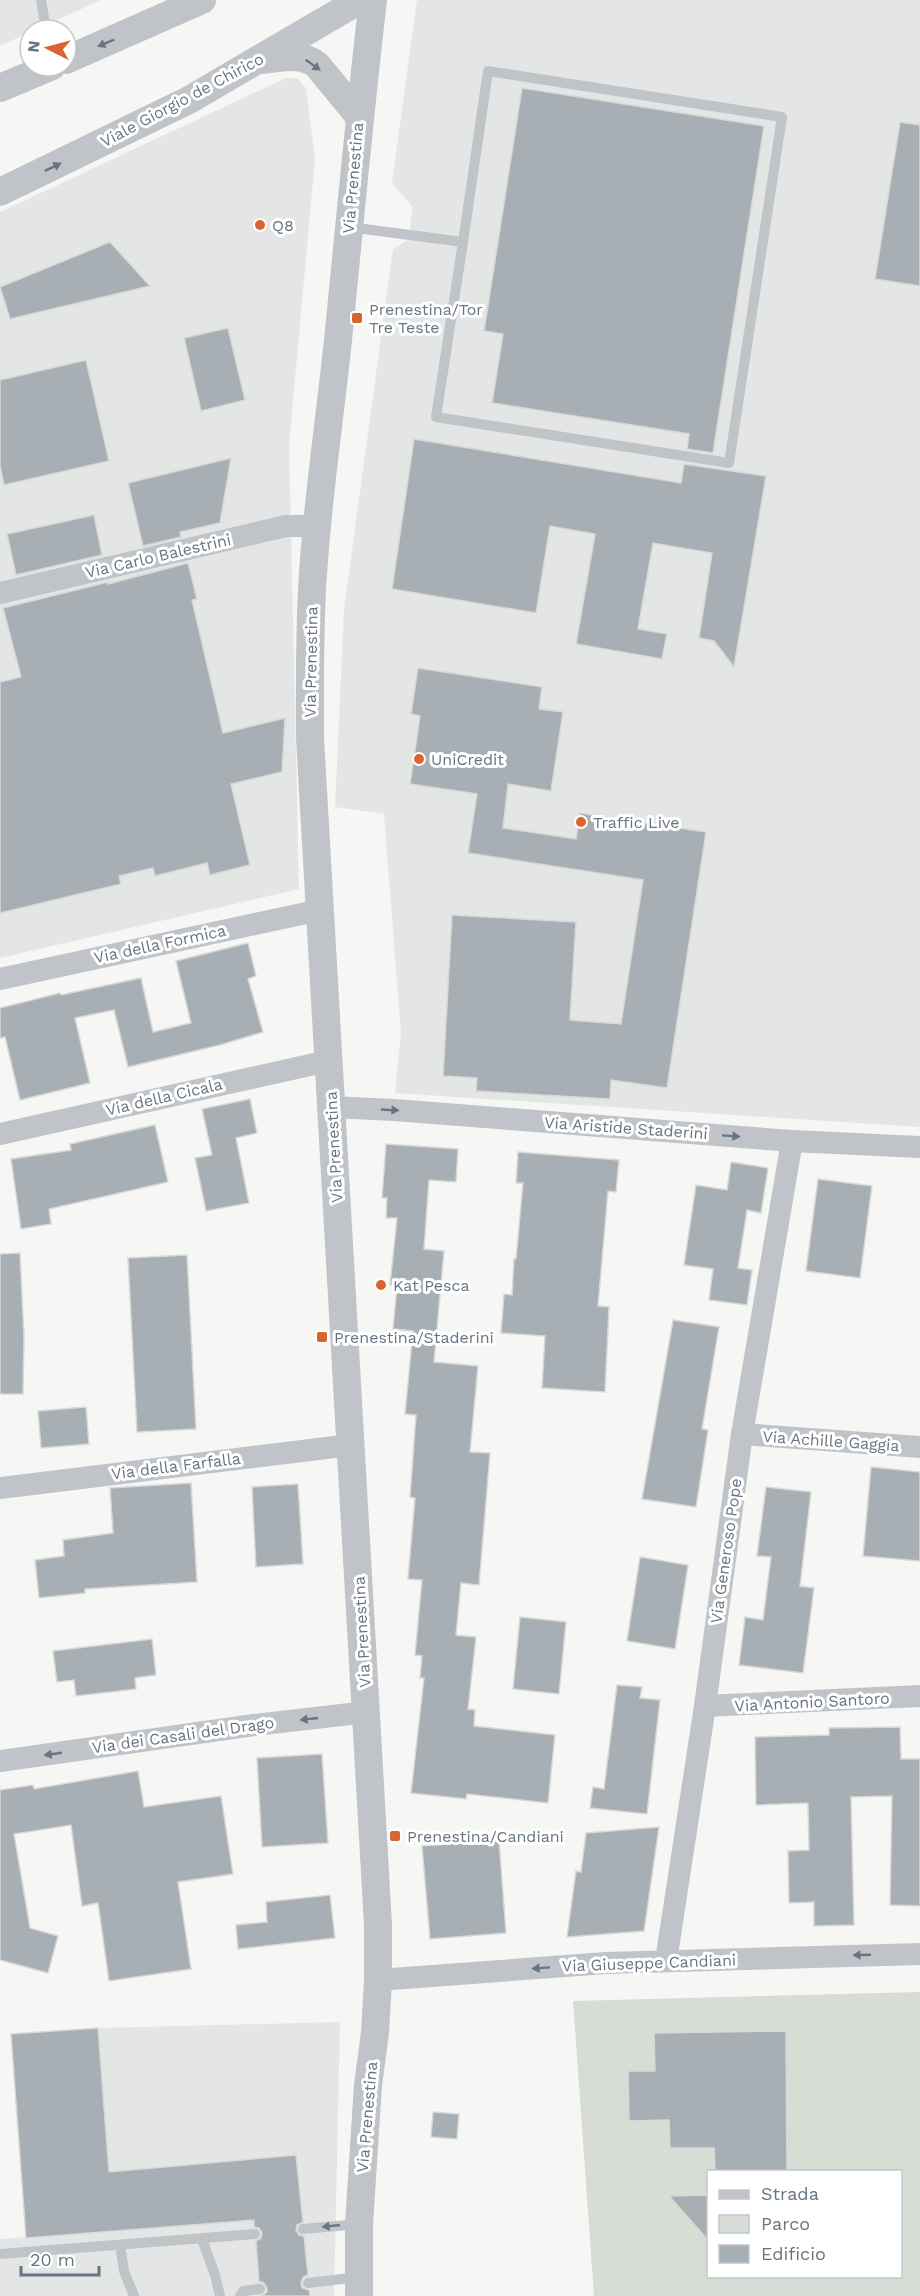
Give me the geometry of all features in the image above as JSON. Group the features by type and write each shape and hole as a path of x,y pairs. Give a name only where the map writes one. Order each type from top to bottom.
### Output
{"street":[{"path":"78,55 202,0"},
{"name":"Viale Giorgio de Chirico","path":"0,192 189,100 360,0"},
{"name":"Via Prenestina","path":"359,2286 359,2224 368,2085 375,2033 378,1980 376,1863 328,1061 310,738 309,680 317,526 373,0"},
{"path":"257,61 292,57 309,60 317,65 359,116"},
{"path":"0,88 24,78"},
{"name":"Via Carlo Balestrini","path":"0,593 286,526 317,526"},
{"name":"Via della Formica","path":"0,979 320,910"},
{"name":"Via della Cicala","path":"0,1134 328,1061"},
{"name":"Via Aristide Staderini","path":"332,1107 792,1141 920,1147"},
{"name":"Via Generoso Pope","path":"666,1961 705,1706 742,1434 792,1141"},
{"name":"Via Achille Gaggia","path":"742,1434 920,1447"},
{"name":"Via della Farfalla","path":"0,1488 351,1445"},
{"name":"Via Antonio Santoro","path":"705,1706 920,1696"},
{"name":"Via dei Casali del Drago","path":"0,1761 254,1725 367,1712"},
{"name":"Via Giuseppe Candiani","path":"378,1980 606,1963 920,1954"}],"lane":[{"path":"41,0 44,18"},
{"path":"488,71 782,117 729,463 436,417 463,242 488,71"},
{"path":"348,227 463,242"},
{"path":"303,2229 359,2224"},
{"path":"0,2254 255,2234"},
{"path":"202,2239 215,2275 219,2296"},
{"path":"120,2246 124,2271 134,2296"},
{"path":"308,2283 359,2286"},
{"path":"240,2296 243,2291 260,2289"}],"shaded area":[{"path":"0,0 101,0 61,18 18,18 18,38 0,46"},
{"path":"417,0 920,0 920,1127 395,1093 401,1033 384,814 335,807 344,609 393,249 408,240 413,207 392,183"},
{"path":"286,78 297,78 306,89 315,158 289,445 299,889 0,958 0,212"},
{"path":"340,2022 334,2296 0,2296 0,2239 26,2237 11,2034 98,2028"}],"green space":[{"path":"920,1992 920,2296 594,2296 573,2001"}],"building":[{"path":"522,88 764,126 713,453 687,449 689,434 492,403 503,334 484,331"},
{"path":"900,122 920,125 920,286 875,279"},
{"path":"110,242 150,286 10,319 0,287"},
{"path":"228,328 245,400 201,411 184,338"},
{"path":"86,360 109,461 4,485 0,466 0,380"},
{"path":"414,439 681,483 684,464 766,476 734,667 714,641 699,638 712,553 653,543 638,629 667,634 662,659 576,644 595,534 550,526 536,613 392,589"},
{"path":"231,458 220,523 180,532 181,537 143,546 128,483"},
{"path":"94,515 102,555 16,575 7,534"},
{"path":"188,563 197,599 192,600 223,733 285,718 282,772 231,784 250,865 210,875 207,863 155,876 153,868 119,876 121,884 0,913 0,682 21,677 3,608"},
{"path":"418,668 542,687 539,709 563,712 551,791 508,784 503,828 576,839 580,813 706,832 667,1088 611,1080 610,1099 476,1091 477,1078 443,1076 452,915 576,922 570,1020 621,1024 643,880 468,853 477,794 410,784 420,716 411,714"},
{"path":"248,943 256,976 248,979 263,1032 128,1067 114,1010 75,1018 90,1083 20,1100 5,1037 0,1038 0,1008 60,993 61,995 141,978 153,1032 191,1023 176,961"},
{"path":"250,1099 257,1133 236,1138 249,1203 206,1211 195,1158 212,1155 202,1109"},
{"path":"155,1125 168,1182 49,1209 51,1224 21,1229 11,1159 71,1150 70,1144"},
{"path":"386,1144 458,1149 456,1182 429,1180 424,1249 444,1251 434,1362 478,1366 470,1452 490,1453 479,1585 461,1583 456,1635 476,1637 468,1709 475,1710 474,1726 555,1735 548,1803 467,1794 466,1799 411,1793 424,1678 420,1678 422,1656 415,1655 422,1580 408,1579 415,1498 410,1497 416,1415 405,1414 413,1331 393,1329 397,1286 390,1285 397,1218 386,1218 387,1198 382,1198"},
{"path":"518,1152 619,1160 616,1192 608,1191 598,1306 609,1307 605,1392 542,1388 545,1336 501,1333 504,1294 512,1295 514,1259 516,1259 523,1183 516,1183"},
{"path":"731,1162 768,1168 761,1213 747,1210 738,1268 752,1270 747,1305 709,1300 713,1269 684,1265 696,1185 727,1190"},
{"path":"818,1179 872,1186 860,1278 806,1271"},
{"path":"20,1253 24,1337 23,1394 0,1394 0,1254"},
{"path":"187,1255 196,1429 137,1432 128,1258"},
{"path":"673,1320 719,1327 702,1429 708,1430 696,1507 642,1499"},
{"path":"86,1407 89,1444 41,1448 38,1411"},
{"path":"871,1467 920,1472 920,1561 863,1556"},
{"path":"191,1483 197,1582 85,1589 85,1593 39,1598 35,1560 64,1556 63,1540 113,1533 110,1488"},
{"path":"298,1484 303,1564 256,1567 252,1487"},
{"path":"766,1487 811,1492 800,1586 814,1588 803,1673 739,1665 745,1617 763,1620 771,1557 757,1556"},
{"path":"640,1557 688,1565 675,1649 627,1641"},
{"path":"520,1617 566,1622 559,1694 513,1689"},
{"path":"152,1639 156,1675 135,1678 136,1689 76,1696 74,1680 57,1682 53,1651"},
{"path":"617,1685 642,1687 640,1698 660,1700 647,1814 590,1808 593,1787 604,1789"},
{"path":"900,1727 901,1759 920,1759 920,1906 890,1905 892,1796 851,1797 854,1925 814,1926 814,1902 789,1903 788,1851 809,1850 808,1803 756,1805 755,1737 829,1735 829,1728"},
{"path":"322,1754 328,1843 262,1847 257,1758"},
{"path":"138,1771 144,1807 221,1796 233,1874 178,1882 191,1969 109,1981 98,1903 82,1906 71,1825 14,1834 30,1928 58,1936 48,1973 0,1960 0,1790 33,1785 34,1789"},
{"path":"659,1827 644,1931 567,1937 576,1871 581,1872 586,1833"},
{"path":"499,1840 506,1933 430,1939 422,1846"},
{"path":"330,1895 335,1938 238,1949 236,1925 267,1922 266,1902"},
{"path":"98,2028 109,2172 296,2155 303,2222 297,2225 296,2230 299,2235 304,2236 308,2275 303,2277 301,2283 302,2288 309,2290 310,2296 262,2296 267,2292 267,2288 263,2282 259,2282 256,2241 261,2238 262,2233 259,2228 254,2227 254,2220 26,2238 11,2034"},
{"path":"786,2031 787,2170 715,2170 714,2148 670,2148 669,2120 629,2121 628,2071 655,2071 654,2033"},
{"path":"433,2112 459,2114 457,2139 431,2137"},
{"path":"707,2195 707,2239 669,2196"}],"place":[{"name":"Q8","path":"260,225"},
{"name":"Prenestina/Tor Tre Teste","path":"357,318"},
{"name":"UniCredit","path":"419,759"},
{"name":"Traffic Live","path":"581,822"},
{"name":"Kat Pesca","path":"381,1285"},
{"name":"Prenestina/Staderini","path":"322,1337"},
{"name":"Prenestina/Candiani","path":"395,1836"}]}
